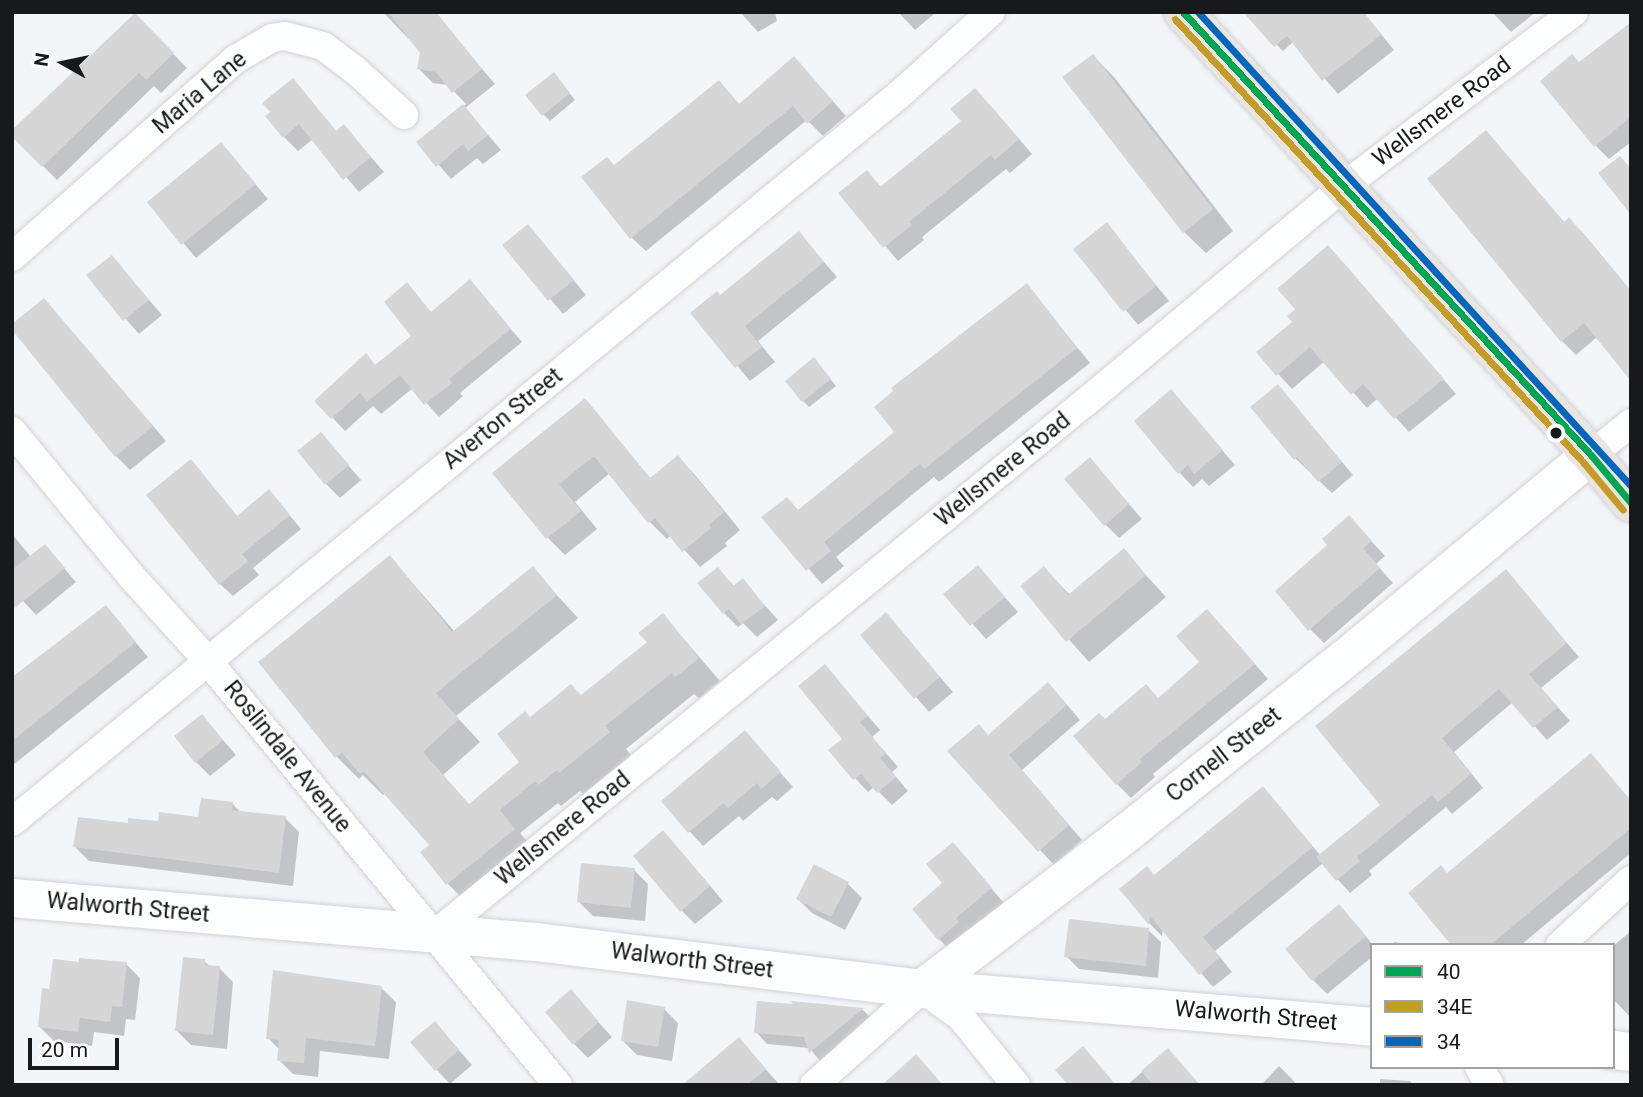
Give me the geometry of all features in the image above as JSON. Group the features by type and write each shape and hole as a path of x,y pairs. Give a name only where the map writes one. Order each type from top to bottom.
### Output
{"main road":[{"path":"1183,12 1591,455 1631,503"}],"street":[{"name":"Averton Street","path":"12,822 859,128 991,12"},
{"name":"Wellsmere Road","path":"435,934 1087,401 1344,186 1574,12"},
{"name":"Maria Lane","path":"12,257 236,59 272,38 293,37 323,46 354,69 404,114"},
{"name":"Cornell Street","path":"814,1085 922,989 1119,839 1357,649 1631,423"},
{"name":"Roslindale Avenue","path":"12,431 132,577 207,660 558,1085"},
{"path":"1562,943 1631,880"},
{"name":"Walworth Street","path":"12,898 535,942 922,989 1370,1027"},
{"path":"922,989 960,1016 1016,1085"},
{"path":"1480,1069 1490,1085"}],"building":[{"path":"388,12 436,12 482,69 452,93 436,72 417,69 420,53"},
{"path":"1243,12 1364,12 1381,35 1322,81 1287,36 1274,47"},
{"path":"135,13 174,53 146,80 139,73 42,167 12,137 12,130"},
{"path":"1631,22 1631,117 1594,147 1540,81 1572,54 1579,62"},
{"path":"1093,54 1213,209 1183,233 1062,77"},
{"path":"794,56 833,101 807,124 793,106 630,239 581,177 607,157 614,165 719,80 739,104"},
{"path":"554,72 570,93 542,116 525,95"},
{"path":"293,78 336,131 344,124 371,157 343,180 299,124 283,138 265,116 270,112 262,103"},
{"path":"975,88 1019,139 995,160 991,155 909,222 912,225 883,248 838,193 867,170 880,187 961,121 950,109"},
{"path":"463,104 488,135 468,151 463,144 436,167 416,142"},
{"path":"1486,130 1564,222 1569,217 1631,291 1631,381 1584,323 1561,342 1427,179"},
{"path":"221,142 256,184 181,245 147,202"},
{"path":"1620,156 1631,169 1631,215 1598,173"},
{"path":"1107,222 1156,286 1123,312 1073,249"},
{"path":"528,224 574,280 548,301 502,245"},
{"path":"799,231 824,262 745,326 762,347 735,368 690,313 717,291 720,295"},
{"path":"1328,245 1444,379 1394,419 1363,384 1351,395 1310,347 1276,376 1256,352 1292,322 1287,316 1295,309 1277,289"},
{"path":"112,255 149,300 123,321 86,275"},
{"path":"470,279 511,329 449,379 452,383 424,405 400,375 367,402 360,393 331,419 314,401 366,353 375,365 411,336 384,302 407,282 431,312"},
{"path":"1027,283 1077,348 924,469 920,464 824,542 831,551 806,571 761,517 787,497 798,510 894,432 874,407 893,391 891,388"},
{"path":"44,298 153,426 115,457 12,330 12,324"},
{"path":"814,357 831,379 802,402 785,381"},
{"path":"1278,384 1342,462 1318,482 1297,457 1294,460 1250,407"},
{"path":"1171,389 1223,450 1194,474 1188,465 1178,474 1134,421"},
{"path":"585,398 650,478 678,455 724,512 709,525 711,528 682,552 655,518 648,523 594,456 559,484 581,511 546,539 492,473"},
{"path":"321,432 349,465 325,485 297,451"},
{"path":"1090,457 1129,504 1104,526 1064,479"},
{"path":"191,459 237,516 269,489 290,515 242,554 248,561 219,585 146,495"},
{"path":"1349,515 1372,541 1363,548 1380,568 1308,631 1275,591 1327,545 1322,539"},
{"path":"45,544 65,568 12,610 12,570"},
{"path":"1124,548 1146,575 1066,642 1020,586 1044,566 1068,595"},
{"path":"390,555 452,632 533,566 557,595 436,693 459,719 423,752 469,804 519,762 497,734 525,711 530,717 571,684 581,695 647,642 638,633 663,613 699,658 675,678 672,673 605,726 610,732 559,773 557,770 538,785 535,781 500,810 515,829 446,885 420,852 429,845 364,771 360,774 342,753 335,758 258,662"},
{"path":"978,565 1005,597 970,626 943,594"},
{"path":"718,567 733,586 743,578 765,606 741,624 729,609 723,614 697,583"},
{"path":"1506,569 1567,643 1529,674 1558,707 1533,728 1499,689 1442,738 1471,774 1438,802 1432,795 1357,857 1360,861 1336,881 1316,857 1380,805 1315,726"},
{"path":"106,605 136,642 12,741 12,677"},
{"path":"1207,609 1255,664 1140,759 1142,762 1116,785 1073,736 1099,713 1105,719 1146,684 1158,698 1199,662 1176,636"},
{"path":"886,612 940,677 914,699 860,635"},
{"path":"825,664 868,716 860,722 886,753 880,758 896,777 877,793 861,774 853,780 828,750 842,739 798,686"},
{"path":"1048,682 1067,705 1009,755 1069,825 1038,852 947,751 979,724 988,735"},
{"path":"202,714 223,740 195,763 174,736"},
{"path":"745,730 781,772 761,789 757,783 728,808 724,803 688,833 661,801"},
{"path":"1591,753 1631,801 1631,828 1492,943 1449,943 1408,893 1441,865 1447,873"},
{"path":"1263,786 1313,847 1203,937 1220,957 1199,975 1150,916 1149,925 1119,889 1147,866 1154,875"},
{"path":"201,798 233,802 232,810 286,816 279,873 73,847 78,817 128,823 128,818 158,821 159,812 198,817"},
{"path":"663,830 710,886 680,912 633,856"},
{"path":"953,842 992,888 956,918 959,922 938,940 912,909 942,883 926,864"},
{"path":"581,863 635,868 631,908 577,902"},
{"path":"814,864 849,882 831,917 796,899"},
{"path":"1339,904 1366,936 1312,981 1285,949"},
{"path":"1069,919 1149,928 1146,966 1064,957"},
{"path":"183,957 205,959 205,965 220,966 213,1035 175,1031"},
{"path":"79,958 127,962 122,1007 112,1006 110,1022 80,1018 78,1032 38,1027 42,988 49,989 53,959 79,962"},
{"path":"273,970 382,986 375,1046 306,1038 304,1063 277,1061 279,1040 266,1039"},
{"path":"571,989 599,1022 573,1045 545,1012"},
{"path":"627,1000 665,1007 658,1047 621,1041"},
{"path":"757,1001 793,1004 791,1001 864,1008 809,1053 804,1037 754,1033"},
{"path":"435,1021 459,1050 435,1071 410,1042"},
{"path":"739,1037 766,1069 747,1085 682,1085"},
{"path":"1083,1046 1116,1085 1068,1085 1055,1070"},
{"path":"1168,1048 1200,1085 1153,1085 1141,1071"},
{"path":"916,1054 943,1085 882,1085"}],"transit line":[{"name":"40","path":"1183,12 1591,455 1631,503"},
{"name":"34","path":"1198,12 1631,486"},
{"name":"34E","path":"1175,19 1583,462 1623,510"}]}
